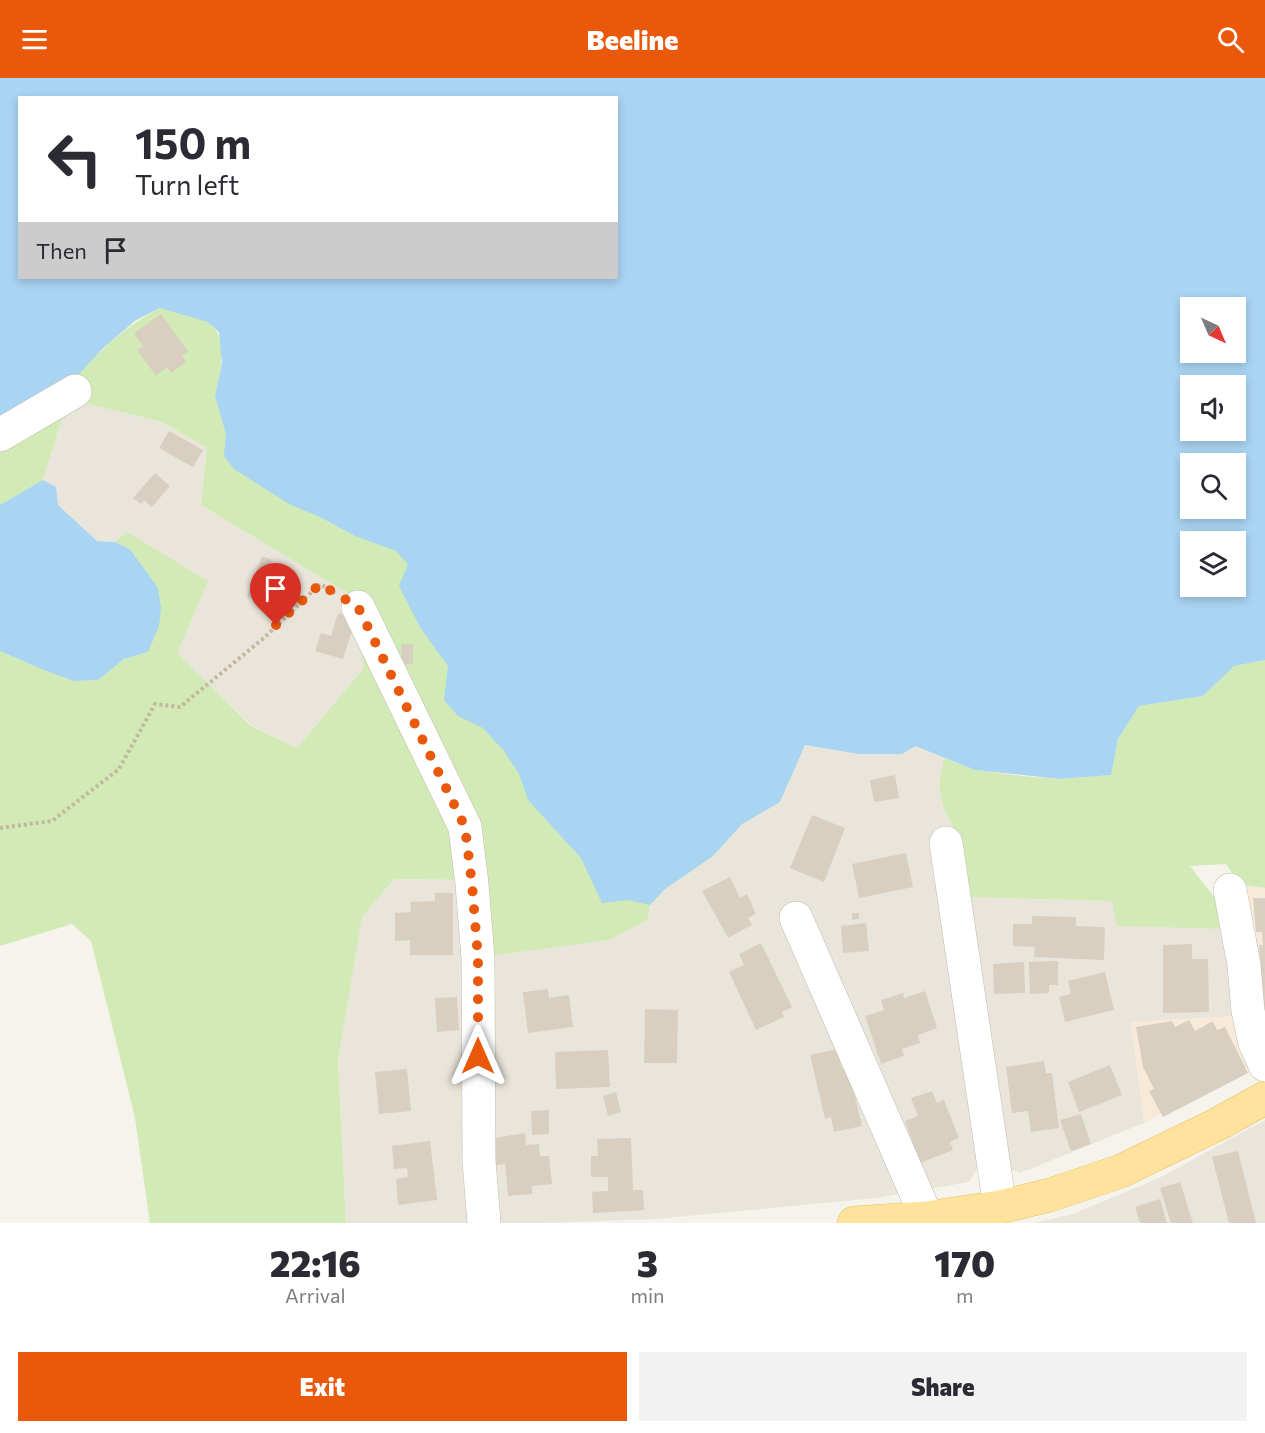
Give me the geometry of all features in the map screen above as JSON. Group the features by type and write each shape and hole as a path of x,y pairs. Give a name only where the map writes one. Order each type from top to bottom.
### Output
{"main road":[{"path":"854,1223 927,1218 1000,1207 1050,1195 1121,1171 1218,1124 1265,1098"}],"street":[{"path":"0,435 75,391"},
{"path":"358,607 465,827 478,958 479,1161 484,1223"},
{"path":"946,843 1000,1207"},
{"path":"1230,890 1244,965 1248,1011 1255,1043 1265,1065"},
{"path":"796,918 927,1218"}],"path":[{"path":"0,828 52,821 119,769 155,704 180,707 264,638 320,584 358,607"}],"shaded area":[{"path":"68,399 162,422 207,448 201,505 357,599 363,669 297,748 252,726 176,653 128,532 115,542 97,541 58,505 56,487 43,480"},
{"path":"804,745 858,754 915,746 944,758 939,785 943,806 954,829 964,897 1112,901 1231,929 1240,1016 1131,1022 1144,1123 1020,1173 1001,1166 978,1167 969,1182 876,1198 656,1219 542,1223 346,1223 338,1061 362,917 394,879 462,880 579,943 609,940 665,889 713,856 742,824 780,802"},
{"path":"1239,884 1265,888 1265,1044"},
{"path":"1240,1016 1254,1066 1144,1123 1131,1022"},
{"path":"1265,1120 1265,1223 1034,1223 1073,1214 1159,1178"}],"green space":[{"path":"160,308 193,316 210,323 220,338 222,358 215,396 360,527 780,802 742,824 713,856 665,889 650,905 647,920 609,940 468,959 462,880 394,879 362,917 338,1061 346,1223 150,1223 135,1118 91,941 72,924 0,946 0,651 74,681 98,680 124,659 148,652 158,588 130,549 115,542 127,532 208,581 177,653 251,726 297,748 363,669 357,599 201,505 207,448 162,422 68,399 43,480 0,505 0,354 80,372 117,337"},
{"path":"1265,660 1265,888 1239,884 1226,864 1190,866 1225,911 1231,929 1117,926 1112,901 964,897 954,829 943,806 939,785 944,758 975,770 1021,776 1060,779 1110,775 1118,739 1139,706 1203,696 1234,666"}],"water":[{"path":"0,78 1265,78 1265,660 1234,666 1203,696 1139,706 1118,739 1111,775 1060,779 975,770 915,746 902,754 858,754 805,745 780,802 742,824 713,856 665,889 650,905 628,900 602,903 581,858 528,800 519,774 504,751 483,728 458,716 444,700 448,666 421,629 399,586 408,564 396,551 355,536 289,504 234,469 224,456 226,434 215,396 222,363 219,332 208,322 160,308 136,320 102,349 80,373 50,392 0,415"},
{"path":"43,480 56,487 58,505 97,541 115,542 130,549 158,588 161,608 159,626 148,652 124,659 98,680 74,681 0,651 0,505"}],"building":[{"path":"161,314 188,351 182,356 186,362 171,373 167,367 156,376 137,350 143,346 134,333"},
{"path":"169,431 203,450 193,467 159,448"},
{"path":"155,473 170,486 152,507 144,500 141,504 133,498"},
{"path":"262,556 272,560 269,565 295,574 282,609 247,597"},
{"path":"338,613 356,618 343,659 315,651 321,633 331,636"},
{"path":"401,644 413,644 413,664 402,664"},
{"path":"895,775 899,798 874,802 870,780"},
{"path":"812,815 845,828 824,882 790,868"},
{"path":"906,853 913,887 859,898 852,864"},
{"path":"730,877 740,898 747,894 756,914 748,918 752,925 728,938 702,891"},
{"path":"435,893 453,893 453,955 410,955 410,940 395,941 395,913 411,912 410,902 435,901"},
{"path":"1253,898 1265,898 1265,1032 1259,945 1263,945 1262,932 1256,932"},
{"path":"852,913 859,913 859,919 852,920"},
{"path":"1032,916 1076,917 1076,926 1105,927 1104,960 1034,957 1035,947 1013,946 1013,924 1032,924"},
{"path":"866,923 869,951 843,953 841,926"},
{"path":"761,943 792,1007 782,1012 784,1017 756,1030 729,972 744,965 739,954"},
{"path":"1192,944 1192,959 1208,959 1209,1012 1163,1013 1163,945"},
{"path":"1058,961 1058,985 1049,985 1049,993 1030,994 1029,962"},
{"path":"1024,962 1025,993 994,994 993,964"},
{"path":"1105,972 1114,1010 1065,1022 1059,997 1071,994 1068,981"},
{"path":"548,989 549,998 569,995 573,1027 528,1033 523,992"},
{"path":"925,991 937,1028 918,1035 920,1043 902,1049 904,1056 881,1064 865,1016 884,1010 881,1000 903,993 904,998"},
{"path":"457,997 459,1030 437,1032 435,998"},
{"path":"645,1009 678,1010 677,1063 644,1063"},
{"path":"1189,1020 1195,1031 1213,1021 1217,1030 1225,1027 1248,1073 1163,1117 1149,1091 1154,1089 1143,1067 1136,1027 1172,1021 1175,1027"},
{"path":"837,1049 842,1069 848,1067 862,1126 834,1132 831,1117 825,1119 810,1055"},
{"path":"608,1050 610,1087 556,1089 555,1052"},
{"path":"1044,1061 1046,1073 1052,1073 1059,1128 1031,1132 1028,1111 1012,1113 1006,1067"},
{"path":"1110,1065 1122,1095 1079,1112 1068,1082"},
{"path":"407,1069 411,1111 379,1114 375,1072"},
{"path":"932,1091 937,1103 944,1100 959,1138 950,1142 953,1150 920,1163 905,1121 918,1116 911,1098"},
{"path":"616,1092 621,1112 608,1116 603,1096"},
{"path":"549,1110 549,1134 532,1135 531,1111"},
{"path":"1081,1114 1091,1144 1071,1151 1060,1120"},
{"path":"525,1133 526,1145 539,1144 540,1156 549,1156 552,1184 532,1186 532,1194 508,1196 505,1164 491,1166 489,1139"},
{"path":"631,1138 633,1190 643,1190 644,1210 593,1213 592,1192 608,1191 608,1177 591,1177 591,1156 598,1156 597,1139"},
{"path":"430,1141 437,1200 398,1205 396,1179 408,1177 407,1168 394,1169 392,1146"},
{"path":"1238,1151 1256,1223 1229,1223 1212,1157"},
{"path":"1180,1182 1193,1223 1171,1223 1160,1188"},
{"path":"1160,1199 1167,1223 1140,1223 1135,1207"}],"route":[{"path":"276,625 320,584 358,607 465,827 478,958 478,1056"}]}
